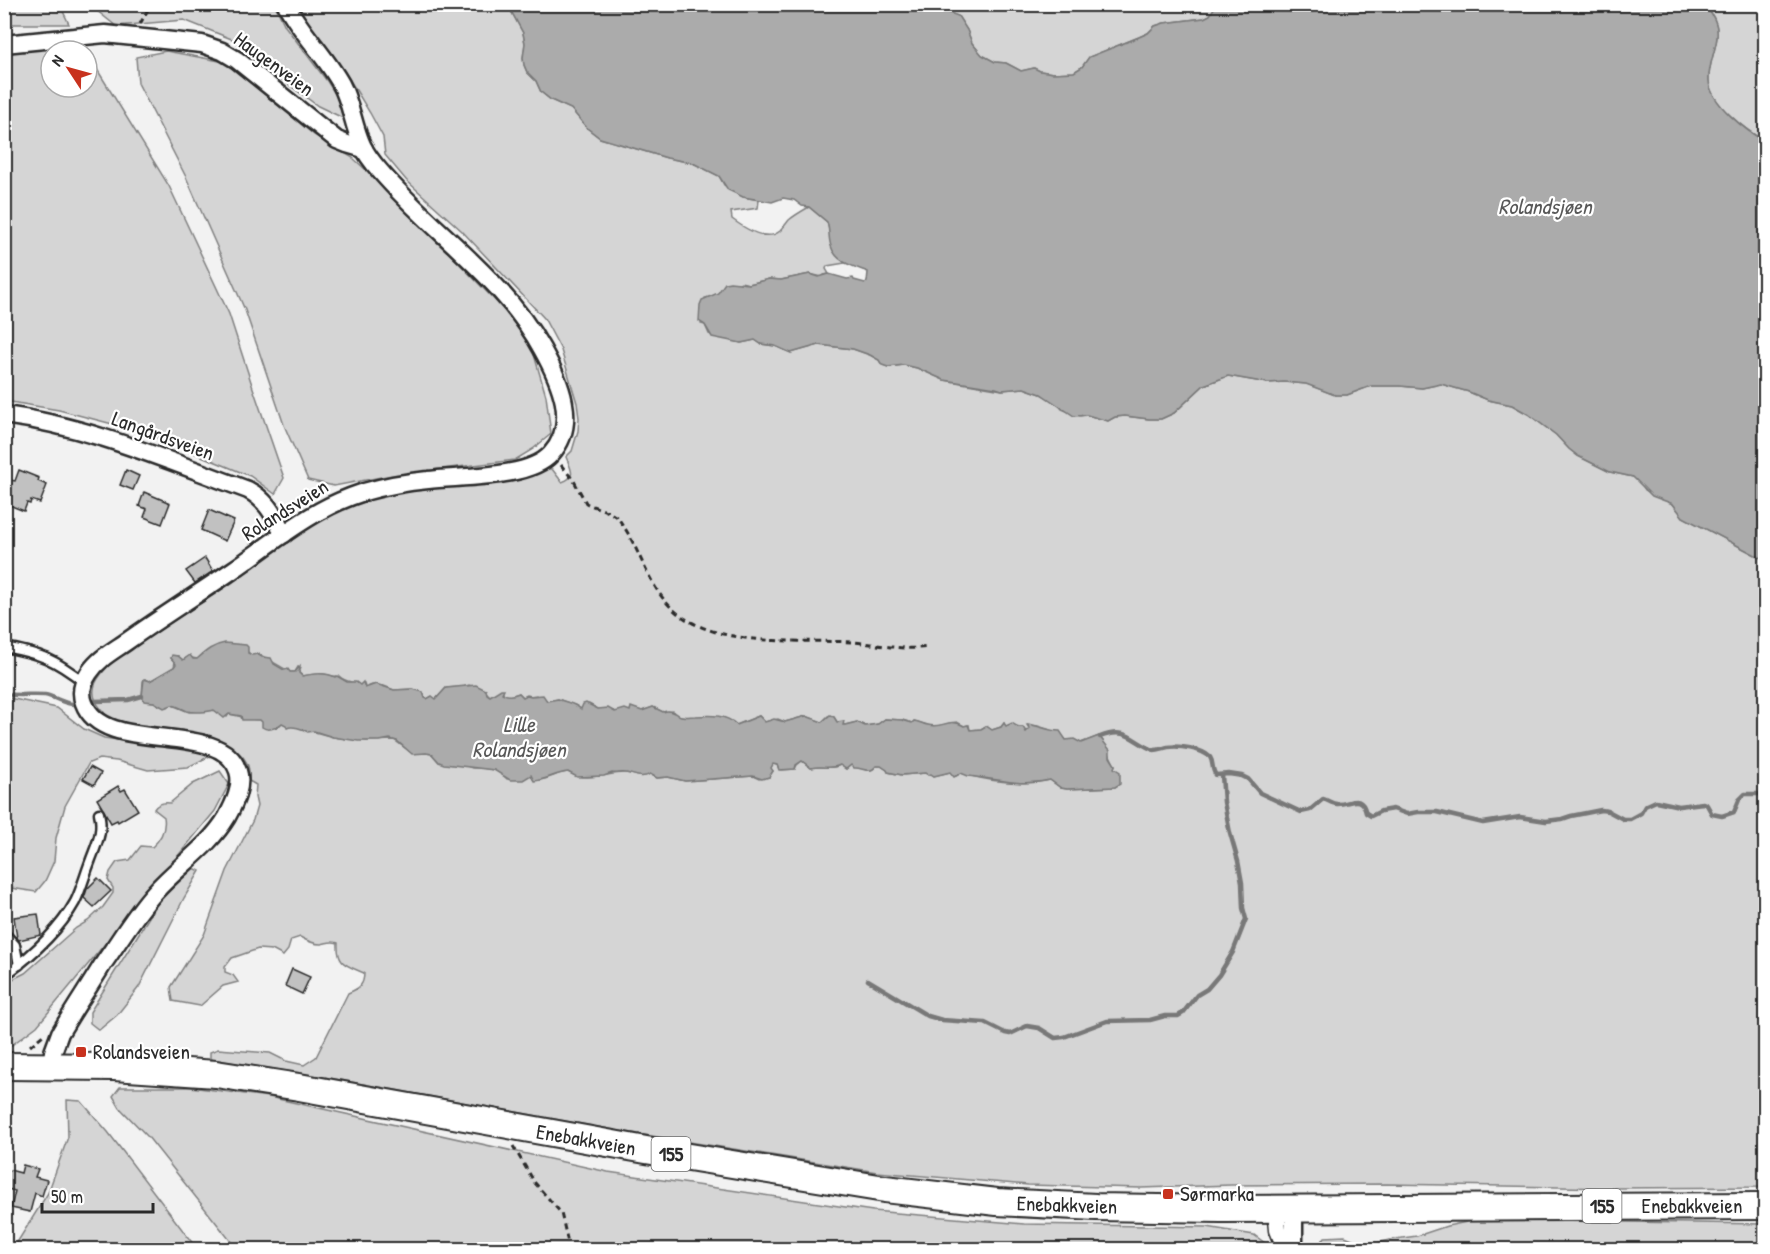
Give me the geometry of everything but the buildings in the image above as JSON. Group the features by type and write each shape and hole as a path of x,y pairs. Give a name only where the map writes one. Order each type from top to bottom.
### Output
{"main road":[{"name":"Enebakkveien","path":"4,1066 114,1066 216,1074 775,1171 960,1199 1096,1207 1285,1209 1766,1206"}],"street":[{"path":"286,4 298,27 332,69 342,86 364,149 394,186 479,267 521,316 542,347 565,405 563,434 551,454"},
{"name":"Haugenveien","path":"4,44 105,34 202,44 222,51 237,60 338,140 364,149"},
{"name":"Langårdsveien","path":"4,415 40,420 106,439 248,490 267,504 284,534"},
{"name":"Rolandsveien","path":"84,682 101,658 306,518 328,506 368,491 410,482 519,471 538,465 551,454"},
{"path":"51,1066 60,1033 130,923 155,892 219,828 236,798 239,780 237,767 232,760 210,746 188,740 117,731 97,721 86,708 83,699 84,682"},
{"path":"1285,1209 1278,1230 1286,1250"},
{"path":"1285,1209 1294,1250"}],"lane":[{"path":"4,647 48,658 84,682"},
{"path":"4,976 19,965 52,933 75,901 99,841 101,830 99,813"},
{"path":"4,933 15,945 19,965"}],"path":[{"path":"551,454 574,481 586,503 618,518 632,539 650,578 664,600 678,614 697,625 739,637 866,643 901,649 929,647"},
{"path":"504,1125 513,1146 535,1183 561,1213 568,1243 567,1250"}],"shaded area":[{"path":"4,5 60,5 69,24 5,24"},
{"path":"93,5 275,5 285,26 337,97 343,118 318,106 274,74 234,40 184,20 116,26"},
{"path":"296,5 510,5 523,33 525,43 523,58 527,72 536,81 541,92 551,100 571,109 587,128 600,138 667,158 693,163 719,176 724,185 743,197 759,200 758,208 731,212 732,219 755,233 774,234 780,231 791,218 809,207 827,222 834,248 845,263 827,266 829,274 822,277 810,274 749,284 741,282 705,298 701,324 705,325 709,334 741,343 755,340 791,353 819,345 853,349 870,355 879,360 882,365 888,367 904,365 917,368 944,380 1002,390 1024,388 1041,394 1057,403 1062,409 1080,416 1087,415 1108,421 1115,417 1125,416 1161,419 1174,413 1204,385 1228,376 1268,383 1307,384 1335,395 1347,395 1371,386 1422,388 1441,384 1488,400 1512,405 1556,435 1578,456 1610,472 1633,477 1641,483 1645,490 1673,504 1683,517 1765,560 1765,1187 1614,1188 1387,1184 1141,1188 1028,1185 877,1172 620,1131 324,1077 210,1059 210,1052 218,1049 270,1053 286,1061 304,1065 316,1057 348,993 360,986 364,973 341,960 338,943 321,944 300,937 291,940 283,956 272,950 258,949 232,958 225,967 225,972 233,975 238,982 223,986 200,1006 173,1001 171,987 204,935 227,871 253,820 257,806 256,785 249,781 247,763 243,757 229,748 170,729 132,725 111,719 96,702 94,695 99,676 115,659 232,583 320,518 357,502 419,488 549,469 552,469 562,482 570,478 572,472 566,457 572,451 578,431 577,403 561,350 544,318 462,231 406,180 385,155 383,137 370,113 345,72 310,28","holes":["247,651 252,656 259,654 290,672 295,672 298,667 301,668 299,673 303,676 318,674 339,676 360,685 364,683 365,688 372,685 394,690 413,689 423,692 427,699 431,697 436,699 446,688 469,685 490,696 503,692 504,695 510,696 519,693 523,697 536,695 548,701 558,699 581,709 589,704 598,709 618,712 630,711 631,708 642,711 653,707 663,712 673,711 680,716 736,725 759,716 765,722 778,719 785,722 806,716 822,722 828,716 834,717 837,722 845,725 857,722 865,726 878,724 885,719 912,723 914,721 928,726 957,722 964,726 969,725 970,730 986,726 992,730 1001,727 1004,723 1005,726 1017,726 1026,732 1029,728 1027,725 1031,725 1054,731 1066,740 1081,743 1099,736 1106,746 1119,777 1115,787 1067,789 1061,788 1050,780 1029,783 1005,782 961,773 956,776 950,772 934,776 925,773 902,775 888,772 881,766 876,766 871,770 851,765 846,769 840,765 811,768 802,761 795,769 781,770 773,764 770,769 773,771 769,777 759,779 753,776 685,781 668,777 657,778 650,774 638,776 623,773 581,777 568,772 542,779 533,779 531,775 507,779 494,770 439,762 432,754 412,753 394,740 366,741 333,737 282,723 278,727 271,728 260,720 229,714 227,717 214,710 189,712 172,705 159,706 154,702 146,701 142,696 143,681 145,679 150,681 174,667 175,662 171,658 178,656 183,660 188,657 197,659"]},
{"path":"928,5 1216,5 1210,15 1204,18 1155,26 1148,33 1089,57 1082,67 1074,72 1053,73 1034,68 1021,71 982,55 972,43 958,16"},
{"path":"1705,5 1765,5 1765,141 1731,116 1711,90 1709,74 1717,28"},
{"path":"39,49 39,99 99,99 99,72 169,186 229,314 284,478 275,494 250,476 143,432 59,410 5,401 4,50"},
{"path":"166,51 225,62 314,135 353,158 391,193 512,318 533,351 546,396 551,434 515,460 392,475 334,486 308,480 284,425 245,310 186,177 138,83 136,57"},
{"path":"4,697 57,708 84,729 104,738 200,749 208,757 188,767 148,770 117,761 99,759 89,763 65,806 56,838 54,861 45,881 36,892 5,887"},
{"path":"220,771 229,784 215,811 37,1026 5,1050 5,983 25,973 103,907 113,893 108,880 117,862 130,860 141,846 152,847 158,841 164,826 164,817 154,809 156,807 161,803 170,803 193,784"},
{"path":"192,867 200,871 139,987 117,1015 99,1030 90,1023 90,1012 167,888"},
{"path":"120,1087 190,1087 269,1097 608,1172 873,1211 1024,1224 1207,1227 1254,1235 1273,1249 237,1249 148,1137 120,1108 113,1096"},
{"path":"67,1100 81,1101 108,1132 197,1249 13,1249 48,1193 68,1137"},
{"path":"1477,1220 1765,1224 1765,1249 1316,1249 1325,1237 1345,1236 1367,1245 1417,1236 1447,1226"}],"water":[{"name":"Rolandsjøen","path":"510,5 928,5 958,16 972,43 982,55 1021,71 1034,68 1053,73 1074,72 1082,67 1089,57 1148,33 1155,26 1204,18 1210,15 1216,5 1705,5 1717,28 1709,74 1711,90 1731,116 1765,141 1765,560 1683,517 1673,504 1652,496 1633,477 1610,472 1578,456 1556,435 1512,405 1488,400 1441,384 1422,388 1371,386 1347,395 1335,395 1306,384 1268,383 1228,376 1204,385 1174,413 1161,419 1125,416 1115,417 1108,421 1087,415 1074,416 1041,394 1024,388 1002,390 944,380 917,368 904,365 888,367 882,365 879,360 870,355 853,349 819,345 791,353 755,340 741,343 712,337 705,325 699,321 700,305 702,300 718,293 725,283 749,284 769,279 781,280 810,274 819,277 829,274 847,279 853,278 865,283 868,272 846,264 837,257 830,243 827,222 809,207 783,198 772,202 743,197 728,190 719,176 693,163 667,158 600,138 587,128 571,109 551,100 541,92 536,81 527,72 523,58 525,43 523,33"},
{"name":"Lille Rolandsjøen","path":"225,643 246,645 248,653 271,658 274,664 290,672 295,672 300,666 299,673 302,676 327,674 360,685 363,682 365,688 376,684 394,690 413,689 423,692 427,699 432,696 436,699 446,688 476,685 486,690 490,696 504,689 502,693 506,695 519,693 523,697 543,695 547,701 558,699 581,709 586,703 598,709 608,708 615,712 625,709 630,711 631,707 642,711 653,707 663,712 671,711 683,716 723,717 737,725 759,716 765,722 774,719 785,722 806,716 822,722 830,715 837,722 844,721 843,725 857,722 865,726 878,724 885,719 912,723 914,721 933,726 953,723 968,725 970,730 986,726 992,730 1001,727 1004,723 1006,726 1012,723 1023,727 1026,732 1029,729 1028,724 1060,731 1066,740 1074,739 1081,743 1099,736 1110,750 1114,768 1120,772 1120,784 1115,787 1067,789 1061,788 1050,780 1019,783 961,773 954,777 950,772 934,776 925,773 902,775 888,772 881,766 876,766 871,770 854,768 851,765 846,769 840,765 811,768 802,761 796,765 795,769 779,770 777,765 773,764 771,768 773,771 769,777 762,779 753,776 685,781 668,777 657,778 650,774 642,776 624,773 577,777 568,772 534,781 531,775 523,780 510,780 494,770 444,764 432,754 412,754 397,741 390,739 358,741 314,731 308,732 295,727 287,728 282,723 275,728 267,729 262,727 260,720 242,720 241,716 229,714 224,718 214,710 190,712 174,705 164,708 154,702 144,701 142,696 144,679 150,681 174,667 176,664 171,658 172,655 183,660 190,655 193,659 197,659 217,645"}],"waterway":[{"path":"4,694 45,695 73,704"},
{"path":"95,701 128,700 142,696"},
{"path":"1100,737 1109,734 1124,734 1154,750 1178,747 1202,752 1210,757 1216,775 1242,776 1248,779 1260,793 1301,812 1310,810 1323,799 1337,804 1358,801 1366,813 1371,816 1393,809 1407,814 1437,812 1483,823 1520,817 1546,821 1601,810 1623,819 1630,819 1641,813 1645,806 1656,801 1679,806 1703,803 1707,805 1712,814 1722,816 1734,812 1739,800 1745,794 1766,794"},
{"path":"868,980 928,1016 942,1020 985,1023 1010,1034 1027,1026 1039,1028 1055,1038 1064,1037 1107,1021 1150,1020 1165,1016 1178,1016 1219,975 1233,952 1246,919 1238,861 1224,802 1222,775"}],"place":[{"name":"Rolandsveien","path":"81,1052"},
{"name":"Sørmarka","path":"1168,1194"}]}
